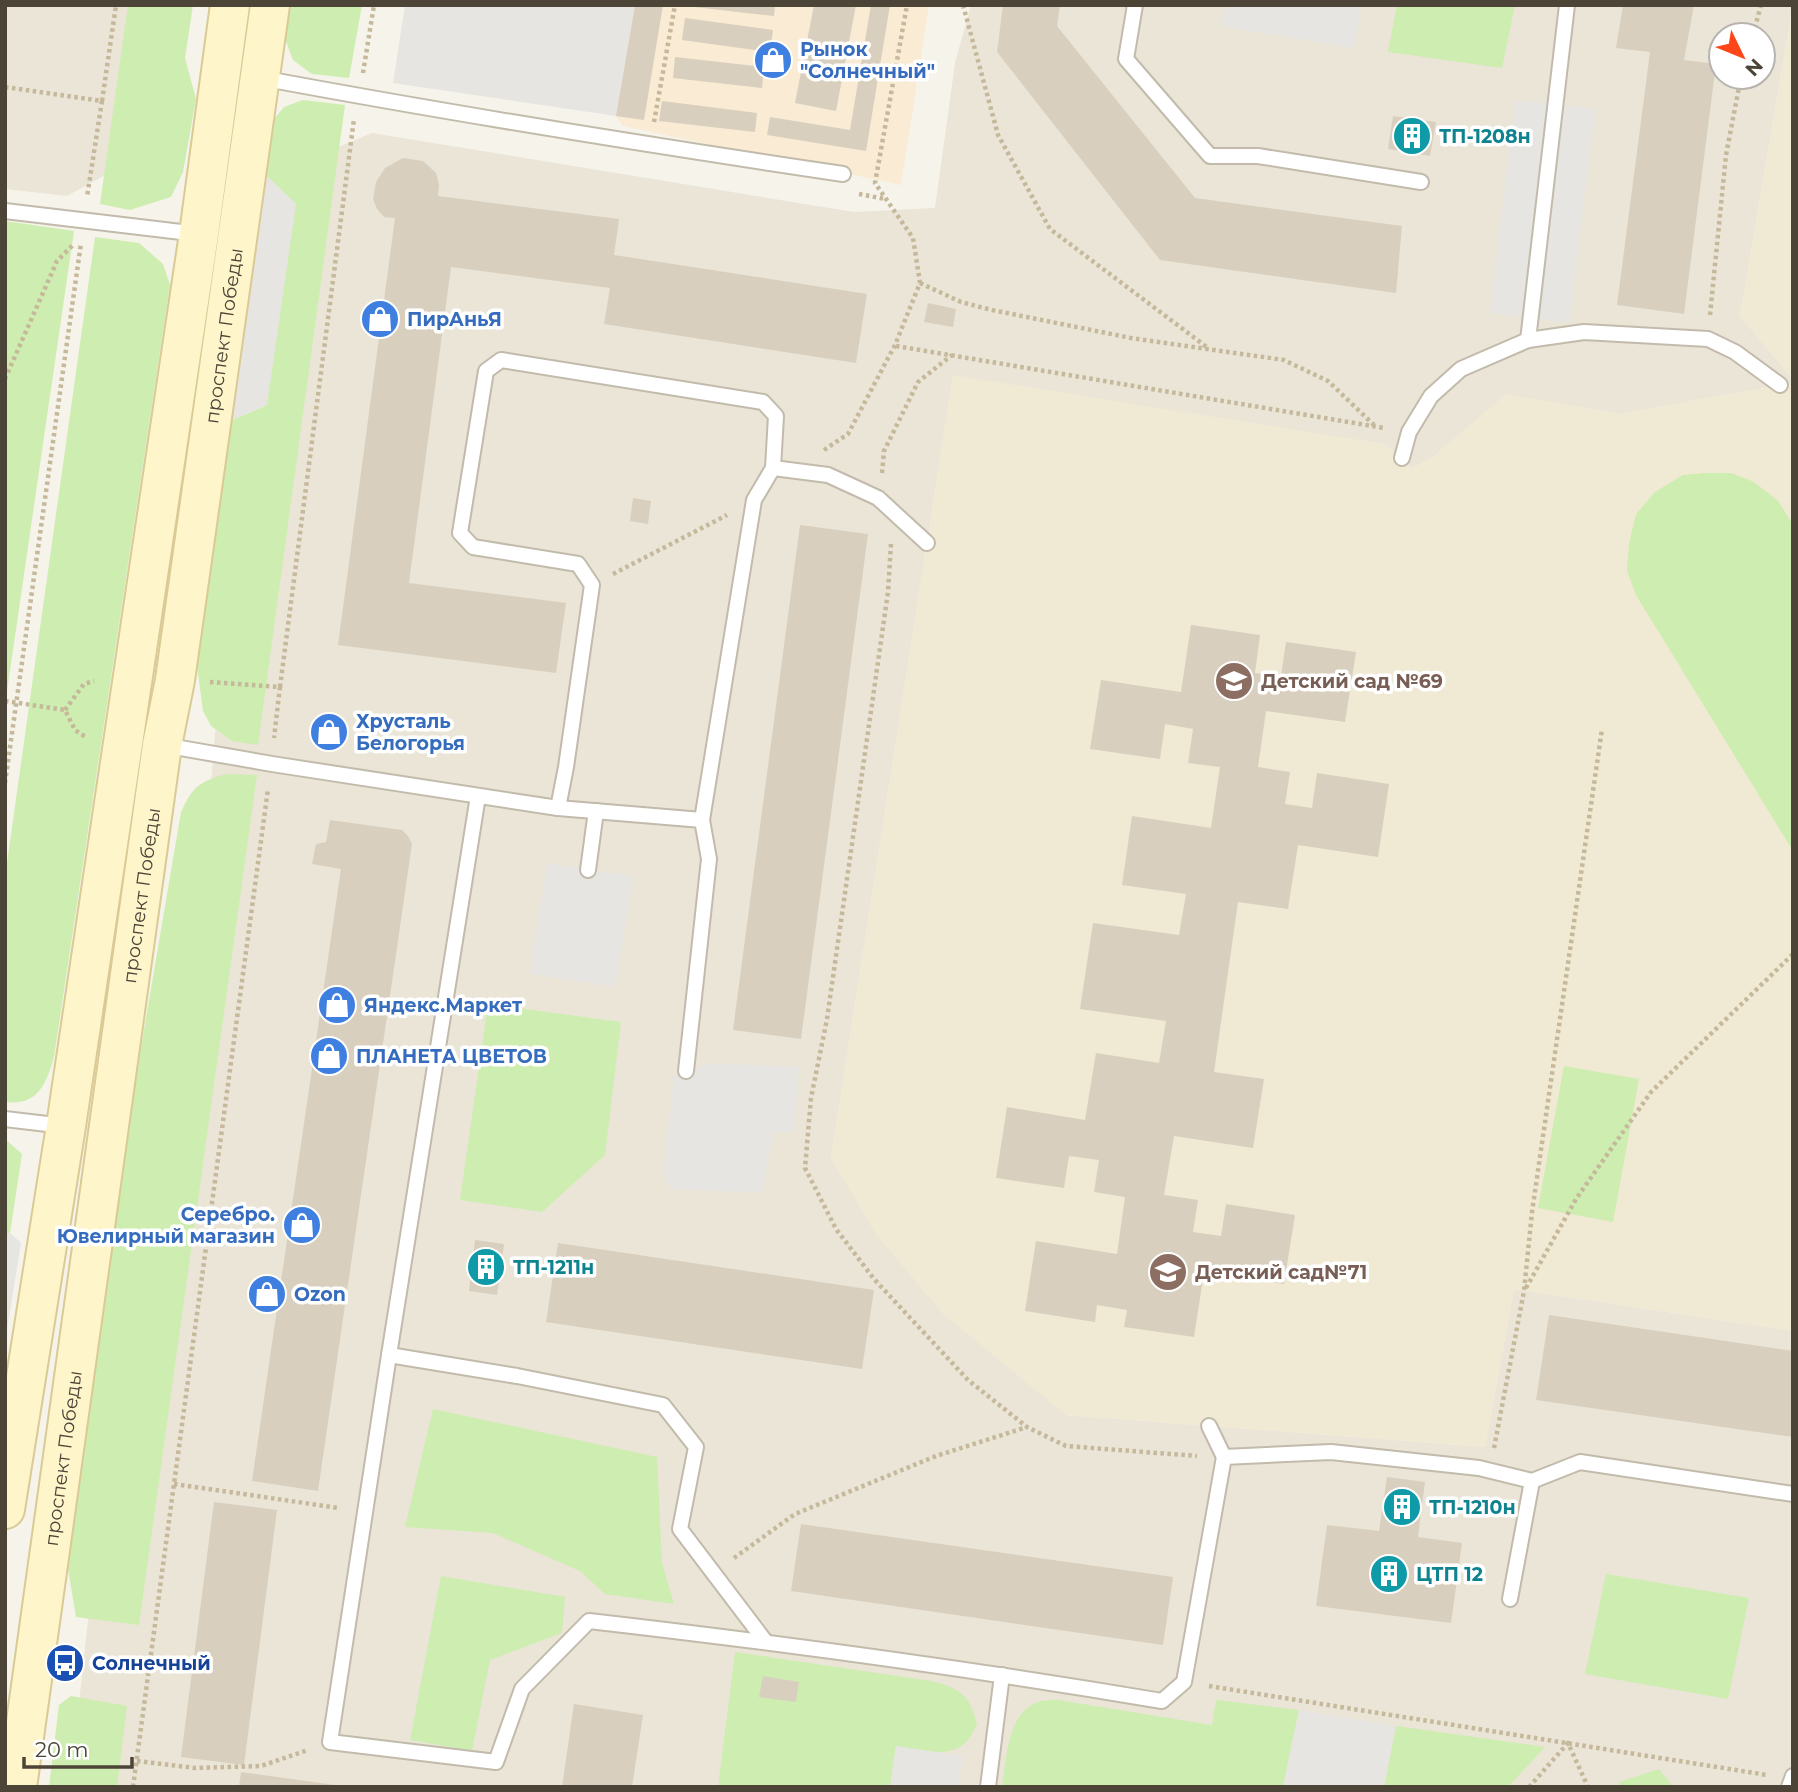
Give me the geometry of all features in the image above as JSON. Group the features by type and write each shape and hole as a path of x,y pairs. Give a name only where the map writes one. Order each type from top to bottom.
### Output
{"main road":[{"name":"проспект Победы","path":"5,1509 134,676 230,5"},
{"name":"проспект Победы","path":"17,1787 162,745 175,680 270,5"}],"lane":[{"path":"1135,5 1126,59 1210,156 1258,156 1421,182"},
{"path":"1528,340 1567,5"},
{"path":"259,78 650,146 843,174"},
{"path":"5,211 199,234"},
{"path":"1402,458 1409,432 1431,396 1461,369 1528,340 1584,332 1708,340 1735,352 1780,385"},
{"path":"558,808 592,585 578,564 472,547 460,533 486,370 501,360 762,402 776,416 773,468 754,500 702,820 709,859 686,1071"},
{"path":"773,468 828,475 878,498 927,543"},
{"path":"162,745 558,808 702,820"},
{"path":"478,796 330,1742 496,1762 522,1689 589,1620 765,1641 1162,1701 1184,1682 1224,1457 1209,1426"},
{"path":"588,870 596,811"},
{"path":"5,1119 66,1126"},
{"path":"389,1355 517,1376 663,1405 696,1447 680,1529 765,1641"},
{"path":"1224,1457 1331,1452 1479,1468 1532,1481 1580,1462 1793,1494"},
{"path":"1510,1599 1532,1481"},
{"path":"988,1787 1002,1675"}],"path":[{"path":"83,220 116,5"},
{"path":"133,1787 272,764 351,136 374,5"},
{"path":"650,146 675,5"},
{"path":"793,471 848,434 895,345 920,284 913,238 875,183 907,5"},
{"path":"963,5 998,135 1050,229 1209,349"},
{"path":"5,87 102,101"},
{"path":"1708,340 1727,155 1738,91"},
{"path":"5,379 57,261 82,236 5,783"},
{"path":"920,284 961,302 992,310 1131,338 1284,360 1328,381 1375,426"},
{"path":"895,345 1409,432"},
{"path":"952,355 918,382 884,451 877,513 892,538 888,593 827,1019 811,1098 805,1168 836,1229 874,1279 968,1380 1027,1427 1066,1446 1224,1457"},
{"path":"592,585 754,500"},
{"path":"65,710 85,684 103,677 134,676"},
{"path":"175,680 280,687"},
{"path":"5,701 65,710"},
{"path":"65,710 75,730 95,744"},
{"path":"1479,1468 1493,1450 1524,1291 1532,1212 1602,729"},
{"path":"1524,1291 1576,1199 1651,1093 1793,954"},
{"path":"713,1573 795,1514 936,1456 1027,1427"},
{"path":"174,1484 365,1512"},
{"path":"1184,1682 1791,1781"},
{"path":"137,1761 195,1768 261,1766 330,1742"},
{"path":"1529,1787 1568,1743"},
{"path":"1568,1743 1588,1787"}],"shaded area":[{"path":"5,5 137,5 114,170 67,196 5,189"},
{"path":"405,5 635,5 616,116 393,83"},
{"name":"Рынок \"Солнечный\"","path":"635,5 929,5 901,185 623,126 616,116"},
{"path":"971,5 1793,5 1740,316 1793,379 1793,383 1620,414 1506,395 1434,456 1412,469 1383,444 953,376 831,1158 1066,1415 1485,1447 1514,1289 1793,1331 1793,1787 81,1787 77,1721 91,1593 209,806 222,653 314,157 372,133 854,212 935,208 955,63"},
{"path":"1225,5 1361,5 1354,48 1221,26"},
{"path":"1793,6 1793,379 1740,316"},
{"path":"1515,100 1595,109 1569,323 1490,313"},
{"path":"264,173 296,204 267,405 232,420"},
{"path":"953,375 1383,444 1412,469 1434,456 1506,394 1620,414 1793,383 1793,1331 1514,1289 1485,1447 1066,1415 943,1314 875,1233 831,1158"},
{"path":"547,863 633,876 615,987 530,974"},
{"path":"711,1063 799,1067 794,1133 773,1132 762,1193 671,1189 663,1176 674,1076"},
{"path":"10,1233 21,1243 5,1342 5,1235"},
{"path":"1299,1710 1396,1726 1384,1787 1283,1787"},
{"path":"896,1746 963,1756 958,1787 890,1787"}],"green space":[{"path":"128,5 193,5 185,58 196,99 183,172 171,197 130,210 100,204"},
{"path":"289,5 362,5 349,78 312,74 293,60 284,36"},
{"path":"1397,5 1515,5 1502,68 1388,52"},
{"path":"303,100 345,105 258,745 232,741 211,726 203,711 197,666 232,420 267,405 264,173 274,119 284,107"},
{"path":"5,221 74,231 5,705"},
{"path":"95,237 139,243 163,264 170,285 54,1057 44,1084 33,1097 5,1102 5,877"},
{"path":"1731,473 1754,482 1778,501 1793,525 1793,851 1636,595 1627,571 1629,544 1636,514 1655,492 1683,475"},
{"path":"226,774 257,775 139,1625 76,1617 68,1569 117,1189 181,812 198,786"},
{"path":"488,1004 621,1022 605,1155 542,1212 460,1200"},
{"path":"1564,1066 1639,1079 1613,1222 1538,1208"},
{"path":"5,1139 22,1154 10,1233 5,1235"},
{"path":"433,1409 657,1457 662,1563 674,1604 605,1594 580,1571 493,1533 405,1527"},
{"path":"1606,1574 1749,1598 1728,1699 1585,1674"},
{"path":"441,1576 565,1597 562,1633 490,1660 472,1751 410,1740"},
{"path":"735,1652 941,1684 962,1694 971,1706 977,1725 968,1740 953,1750 934,1752 896,1746 890,1787 718,1787"},
{"path":"71,1696 127,1706 117,1787 49,1787 59,1705"},
{"path":"1058,1700 1212,1725 1216,1700 1299,1710 1283,1787 1003,1787 1011,1736 1021,1714 1041,1701"},
{"path":"1396,1726 1545,1747 1508,1787 1384,1787"},
{"path":"1659,1769 1673,1787 1621,1787 1619,1782"}],"building":[{"path":"635,5 663,5 644,120 616,116"},
{"path":"694,5 775,5 774,16"},
{"path":"814,5 856,5 836,111 795,103"},
{"path":"871,5 890,5 866,151 767,135 770,117 850,130"},
{"path":"1003,5 1060,5 1057,26 1195,198 1402,226 1396,293 1160,260 997,52"},
{"path":"1623,5 1694,5 1684,60 1707,63 1707,91 1713,91 1684,314 1617,305 1650,52 1616,48"},
{"path":"685,18 773,30 770,52 682,40"},
{"path":"675,57 764,67 762,88 673,78"},
{"path":"662,101 757,113 755,132 659,121"},
{"name":"ТП-1208н","path":"1393,116 1436,122 1430,156 1388,149"},
{"path":"403,158 423,161 436,173 438,196 619,219 614,255 867,294 856,363 604,324 610,288 451,267 409,583 566,603 556,673 338,645 395,218 384,217 373,199 376,182 385,168"},
{"path":"928,303 956,309 953,327 924,322"},
{"path":"633,498 651,501 648,524 630,521"},
{"path":"800,525 868,534 801,1039 733,1030"},
{"path":"1191,625 1260,635 1255,673 1281,676 1286,642 1356,652 1345,722 1266,711 1258,767 1290,772 1285,804 1312,808 1317,773 1389,784 1378,857 1298,845 1288,909 1238,902 1214,1072 1264,1079 1253,1148 1174,1136 1164,1195 1198,1200 1193,1232 1221,1236 1226,1204 1295,1215 1284,1284 1204,1272 1194,1337 1124,1327 1127,1310 1097,1305 1095,1322 1025,1311 1036,1241 1117,1254 1125,1197 1094,1192 1099,1160 1069,1156 1064,1188 996,1178 1007,1107 1085,1120 1096,1053 1159,1063 1166,1021 1080,1009 1093,923 1179,935 1186,894 1122,885 1132,816 1211,828 1220,767 1188,763 1193,729 1165,724 1160,759 1090,749 1101,680 1181,692"},
{"name":"Хрусталь Белогорья","path":"316,718 346,722 343,745 313,741"},
{"path":"330,820 402,830 412,844 318,1491 252,1481 341,869 312,864 316,844 326,842"},
{"name":"ТП-1211н","path":"475,1240 504,1244 497,1295 469,1291"},
{"path":"558,1243 874,1290 862,1369 546,1322"},
{"path":"1549,1315 1793,1351 1793,1437 1536,1400"},
{"name":"ЦТП 12","path":"1387,1477 1425,1482 1418,1537 1462,1543 1451,1623 1316,1606 1327,1525 1379,1531"},
{"path":"214,1502 277,1510 244,1765 181,1757"},
{"path":"801,1524 1173,1577 1163,1645 791,1591"},
{"path":"763,1676 799,1682 796,1702 759,1697"},
{"path":"574,1704 643,1715 632,1787 562,1787"},
{"path":"241,1772 335,1785 335,1787 239,1787"}],"place":[{"name":"Рынок \"Солнечный\"","path":"773,60"},
{"name":"ТП-1208н","path":"1412,136"},
{"name":"ПирАньЯ","path":"380,319"},
{"name":"Детский сад №69","path":"1234,681"},
{"name":"Хрусталь Белогорья","path":"329,732"},
{"name":"Яндекс.Маркет","path":"337,1005"},
{"name":"ПЛАНЕТА ЦВЕТОВ","path":"329,1056"},
{"name":"Серебро. Ювелирный магазин","path":"302,1225"},
{"name":"ТП-1211н","path":"486,1267"},
{"name":"Детский сад№71","path":"1168,1272"},
{"name":"Ozon","path":"267,1294"},
{"name":"ТП-1210н","path":"1402,1507"},
{"name":"ЦТП 12","path":"1389,1574"},
{"name":"Солнечный","path":"65,1663"}]}
